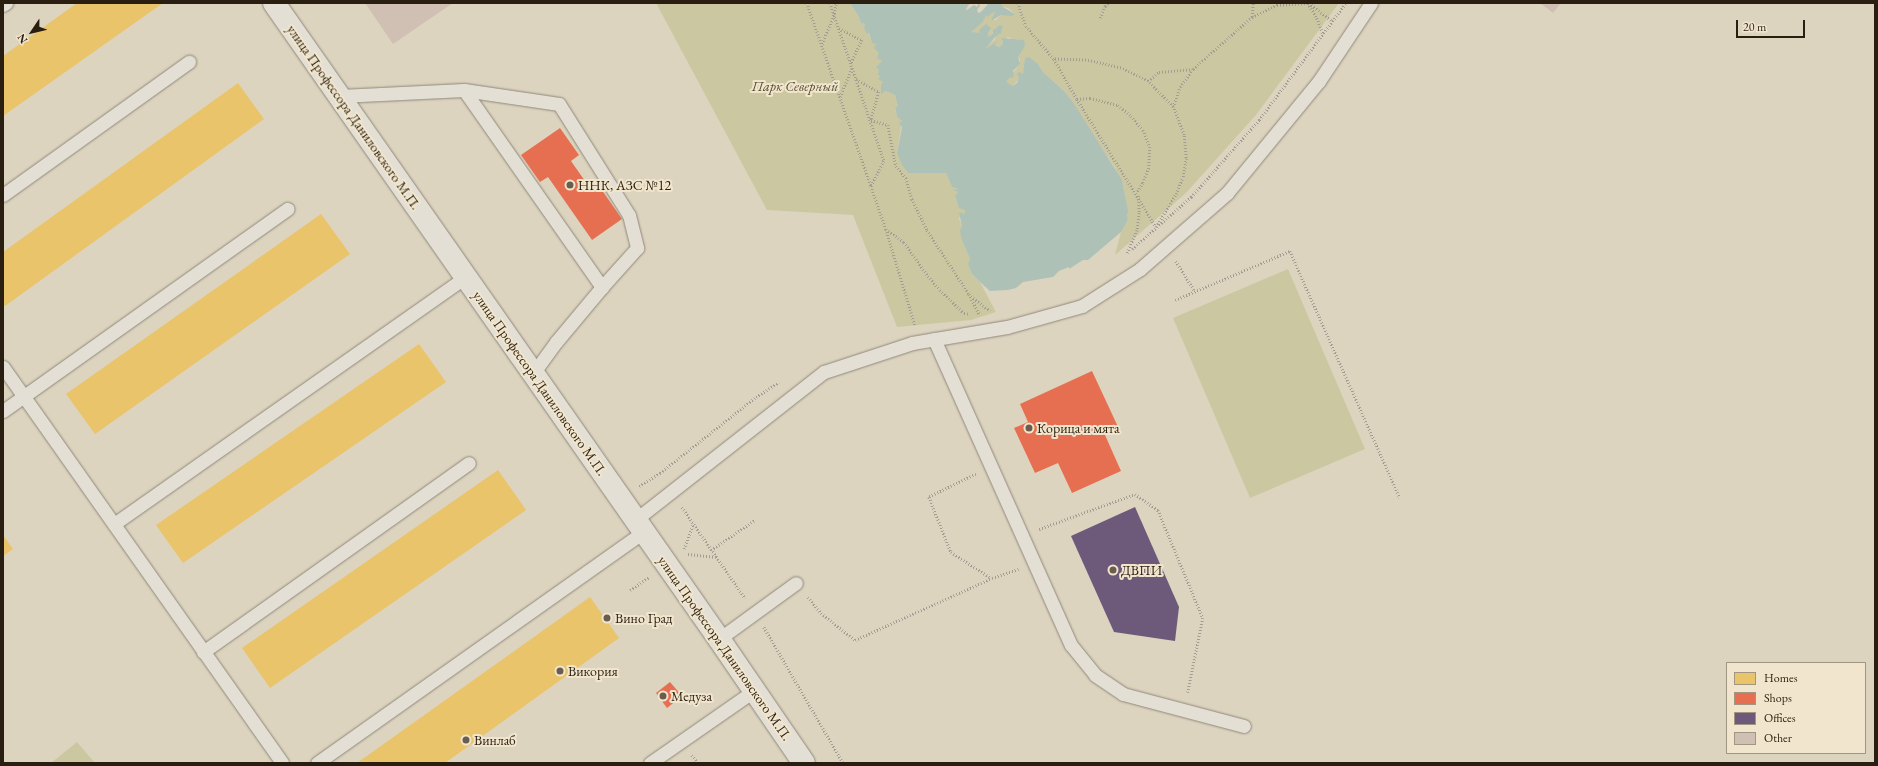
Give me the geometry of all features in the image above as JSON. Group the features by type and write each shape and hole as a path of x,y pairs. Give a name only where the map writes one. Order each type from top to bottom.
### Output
{"main road":[{"name":"улица Профессора Даниловского М.П.","path":"274,3 620,499 719,638 804,763"}],"lane":[{"path":"317,763 639,526 824,372 912,343 1007,327 1082,306 1140,269 1227,193 1318,81 1371,3"},
{"path":"3,196 189,62"},
{"path":"464,90 602,287"},
{"path":"340,96 464,90 559,104 629,215 637,248 556,342 533,374"},
{"path":"3,411 23,395 287,209"},
{"path":"114,524 466,277"},
{"path":"934,339 1071,645 1095,675 1123,694 1244,726"},
{"path":"3,366 282,763"},
{"path":"203,652 469,463"},
{"path":"719,638 796,583"},
{"path":"650,763 755,690"}],"path":[{"path":"808,3 886,229 916,328"},
{"path":"830,3 884,161 871,186"},
{"path":"822,44 834,14 836,3"},
{"path":"1018,3 1026,26 1054,59 1077,100 1137,194 1156,227"},
{"path":"1100,18 1105,6 1108,3"},
{"path":"1252,17 1253,3"},
{"path":"1309,3 1323,34"},
{"path":"1173,107 1180,87 1193,69 1252,17 1277,5 1309,3 1332,21"},
{"path":"1122,257 1191,197 1259,120 1346,3"},
{"path":"838,28 862,40 851,64"},
{"path":"1054,59 1086,60 1121,68 1148,81 1173,107 1184,135 1186,158 1183,177 1176,194 1156,227"},
{"path":"840,97 852,68"},
{"path":"1148,81 1159,72 1193,69"},
{"path":"856,79 879,92 871,120"},
{"path":"1077,100 1090,98 1118,105 1131,116 1143,130 1150,147 1149,168 1137,194 1139,212 1137,229 1127,253"},
{"path":"871,120 888,125 896,166 906,178 912,200 927,230 969,294 982,320"},
{"path":"886,229 904,242 928,276 950,301 964,313 970,315"},
{"path":"1167,247 1196,292"},
{"path":"1175,300 1290,251 1400,498"},
{"path":"969,294 990,311 996,312"},
{"path":"620,499 660,473 756,397 782,380"},
{"path":"991,468 949,486 929,497 951,552 992,578"},
{"path":"1022,535 1135,494 1158,510 1203,618 1185,711"},
{"path":"712,550 755,520"},
{"path":"683,553 717,558"},
{"path":"796,583 821,613 855,640 992,578 1034,563"}],"green space":[{"name":"Парк Северный","path":"656,3 850,3 859,17 861,24 864,23 872,42 876,44 882,61 879,70 883,82 882,93 886,91 895,95 898,107 895,107 897,117 902,121 897,153 908,173 946,173 952,187 958,189 954,190 958,192 955,195 965,210 965,215 959,218 962,227 961,238 970,259 969,264 972,274 980,282 996,312 971,320 897,327 853,215 767,210"},
{"path":"1001,3 1339,3 1256,115 1186,193 1115,255 1121,232 1128,215 1123,185 1114,166 1078,113 1073,102 1064,91 1043,72 1038,64 1025,64 1023,74 1013,86 1005,82 1017,68 1020,60 1018,57 1020,51 1019,39 1015,40 1008,37 999,47 995,45 997,42 985,49 995,39 996,27 989,38 988,33 990,31 977,34 970,32 984,21 982,20 985,13 987,16 995,10 992,20 996,20 1001,15 1015,14 1008,8 1003,7"},
{"path":"1288,269 1365,449 1250,498 1173,318"},
{"path":"77,742 95,763 51,763"}],"shaded area":[{"path":"850,3 970,3 966,9 967,10 974,5 977,7 979,3 980,6 977,10 978,13 981,12 989,3 1001,3 1003,7 1015,14 1012,16 1001,15 991,21 995,11 987,17 985,14 984,21 971,32 980,33 979,30 986,24 991,28 988,33 989,37 993,33 993,30 1000,25 1003,26 1001,33 996,36 985,49 998,41 995,45 999,47 1002,45 1003,41 1001,39 1003,38 1024,40 1025,46 1018,57 1020,64 1013,71 1014,77 1009,78 1006,82 1013,86 1017,83 1019,78 1017,74 1019,72 1023,74 1025,58 1029,57 1038,64 1043,72 1064,91 1073,102 1122,180 1128,211 1127,221 1121,232 1088,260 1083,260 1069,269 1069,267 1059,271 1053,277 1023,282 1016,288 1008,290 990,291 972,274 968,264 970,259 961,238 960,230 962,227 959,212 965,214 965,210 959,208 955,195 958,192 953,190 958,189 952,187 946,173 908,173 902,165 897,153 902,127 899,123 902,121 897,117 895,106 898,107 895,95 886,91 881,94 881,85 883,82 878,79 881,76 878,75 879,70 876,67 882,61 877,58 879,53 874,48 876,44 872,43 869,33 867,34 864,28 864,23 861,24 859,17"}],"building: Homes":[{"path":"77,3 163,3 3,116 3,56"},
{"path":"238,83 264,119 5,306 3,304 3,252"},
{"path":"321,214 350,254 95,434 66,394"},
{"path":"419,344 446,382 183,563 156,525"},
{"path":"498,470 526,510 270,688 242,648"},
{"path":"3,535 13,549 3,556"},
{"path":"590,597 619,638 445,763 357,763"}],"building: Shops":[{"path":"560,128 579,155 571,161 592,191 599,186 622,219 592,240 548,177 540,182 521,155"},
{"path":"1092,371 1119,429 1105,435 1121,471 1072,493 1058,463 1035,473 1014,428 1028,422 1020,404"},
{"path":"670,682 682,696 667,708 656,693"}],"building: Offices":[{"path":"1135,507 1179,607 1175,641 1114,632 1071,536"}],"building: Other":[{"path":"365,3 453,3 393,44"},
{"path":"1540,3 1561,3 1553,13"}],"place":[{"name":"ННК, АЗС №12","path":"570,185"},
{"name":"Корица и мята","path":"1029,428"},
{"name":"ДВПИ","path":"1113,570"},
{"name":"Вино Град","path":"607,618"},
{"name":"Викория","path":"560,671"},
{"name":"Медуза","path":"663,696"},
{"name":"Винлаб","path":"466,740"}]}
